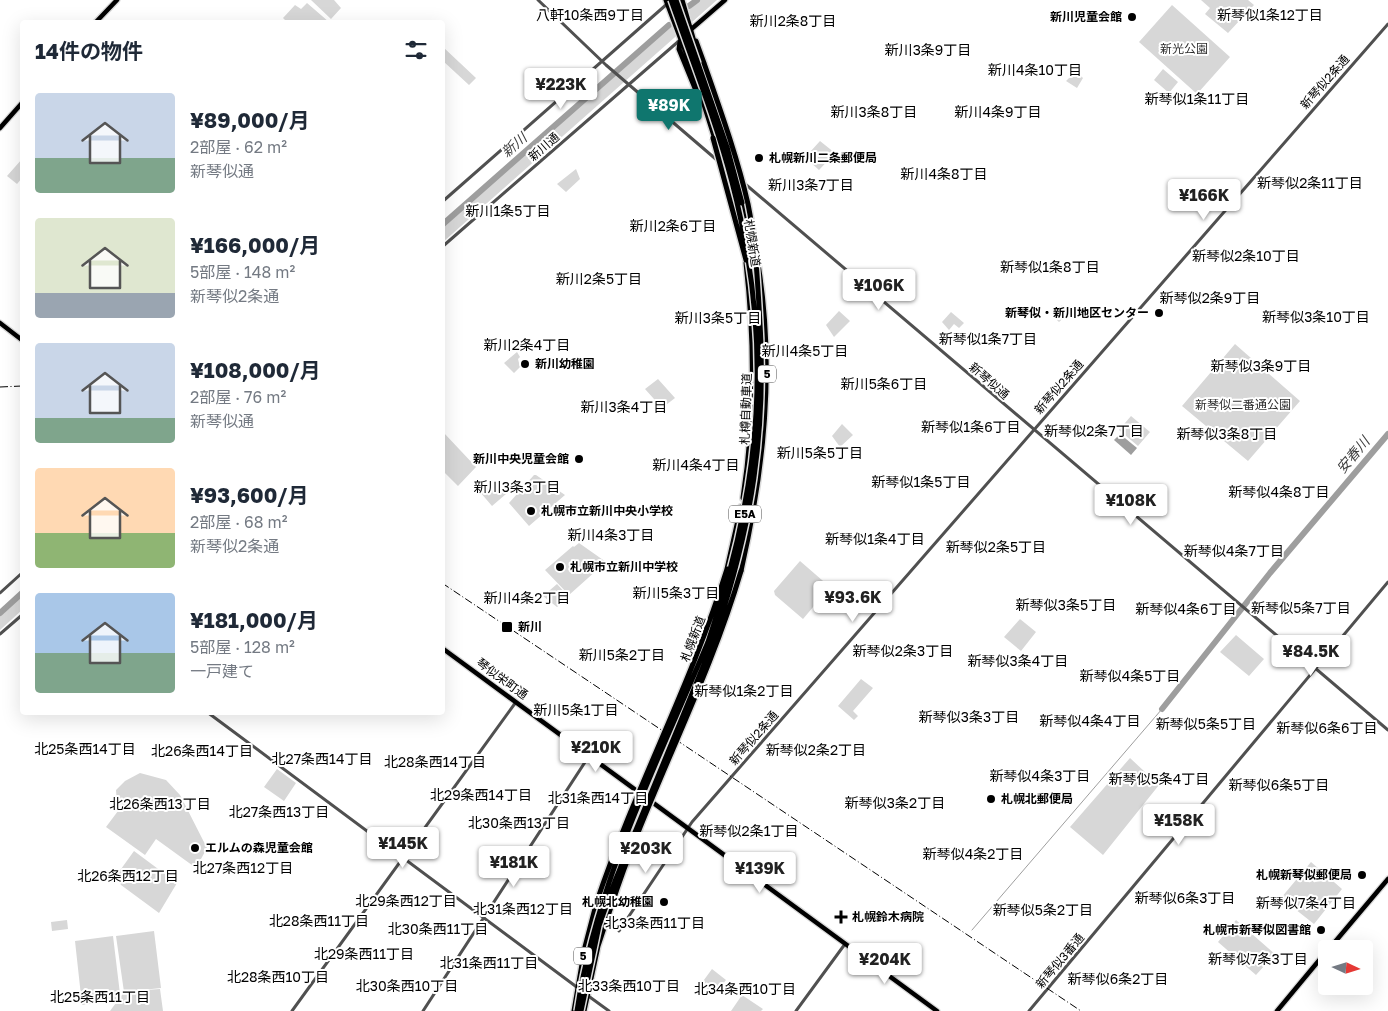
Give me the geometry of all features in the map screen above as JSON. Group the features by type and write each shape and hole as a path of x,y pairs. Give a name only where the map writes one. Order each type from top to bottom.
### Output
{"highway":[{"name":"札樽自動車道","path":"582,1011 599,926 614,881 712,645 736,570 750,508 761,422 762,362 760,308 752,251 737,180 676,0"},
{"name":"札幌新道","path":"582,1011 598,946 631,850 725,625 741,571 758,488 765,430 767,362 764,297 750,220 682,0"},
{"name":"札樽自動車道","path":"576,1011 593,934 611,878 708,642 731,572 746,511 753,463 757,409 753,292 746,243 730,174 669,1"},
{"name":"札幌新道","path":"576,1011 578,988 597,901 618,842 704,640 727,569 746,480 752,425 753,363 745,254 725,167 696,79 680,39 669,1"},
{"path":"691,29 704,63 746,198 756,255 760,308"},
{"path":"680,39 679,49 713,138 728,187 753,292"},
{"path":"696,79 698,96"}],"main road":[{"path":"98,20 117,0"},
{"path":"680,39 725,0"},
{"path":"0,128 20,105"},
{"path":"0,323 20,338"},
{"name":"琴似栄町通","path":"445,650 936,1011"},
{"path":"1337,940 1388,879"},
{"path":"1277,1011 1318,962"}],"street":[{"name":"新琴似通","path":"538,0 628,85 1388,730"},
{"name":"新川通","path":"445,199 669,1"},
{"name":"新琴似2条通","path":"619,931 688,828 1388,24"},
{"name":"新川通","path":"445,244 680,39"},
{"path":"0,593 20,575"},
{"name":"新琴似3番通","path":"1029,1011 1388,582"},
{"path":"0,634 20,617"},
{"path":"292,1011 516,702"},
{"path":"211,715 609,1011"},
{"path":"424,1011 589,756"},
{"path":"796,1011 845,944"}],"green space":[{"path":"311,0 334,0 341,8 331,19"},
{"path":"700,0 717,0 445,240 445,224"},
{"path":"1201,0 1248,0 1254,5 1228,33 1205,14 1210,8"},
{"path":"307,3 327,20 285,20 283,18 295,5 301,9"},
{"name":"新光公園","path":"1172,5 1230,57 1197,94 1139,42"},
{"path":"445,49 476,78 469,85 445,63"},
{"path":"1163,69 1178,82 1169,93 1154,80"},
{"path":"1076,71 1083,78 1077,88 1066,81"},
{"path":"820,141 835,153 819,170 810,162 814,157 810,152"},
{"path":"20,161 20,180 17,184 7,176"},
{"path":"576,169 580,179 566,192 557,184"},
{"path":"1062,305 1069,313 1059,322 1052,315"},
{"path":"839,311 850,321 834,337 826,325"},
{"path":"951,312 964,323 959,328 954,324 949,330 942,322"},
{"name":"新琴似二番通公園","path":"1235,344 1300,401 1248,461 1182,406"},
{"path":"517,352 520,357 518,359 520,367 514,373 504,363"},
{"path":"658,379 675,398 662,408 645,389"},
{"path":"1131,416 1150,432 1138,446 1119,430"},
{"path":"842,424 853,435 840,447 832,436"},
{"path":"445,434 476,467 458,486 445,473"},
{"path":"534,475 565,495 529,526 509,503"},
{"path":"493,480 506,494 492,506 480,492"},
{"path":"579,543 606,562 569,595 545,570"},
{"path":"800,561 830,587 803,619 775,595 774,591"},
{"path":"557,584 569,597 557,607 543,596"},
{"path":"20,597 20,612 0,630 0,615"},
{"path":"1020,619 1036,632 1021,651 1004,637"},
{"path":"1236,635 1264,659 1249,676 1220,652"},
{"path":"861,679 873,688 853,711 858,716 854,720 838,706"},
{"path":"1130,758 1159,785 1103,855 1070,827"},
{"path":"277,769 296,783 284,801 264,787"},
{"path":"140,773 166,780 180,795 207,848 196,868 156,839 145,855 106,827 118,811 114,807 117,804 116,790 125,781"},
{"path":"134,851 177,883 159,913 121,885 116,876"},
{"path":"1311,862 1342,889 1314,924 1281,898"},
{"path":"67,920 68,929 52,931 51,922"},
{"path":"1236,920 1275,954 1256,975 1218,942"},
{"path":"154,931 161,988 133,991 160,989 163,1011 110,1011 124,992 116,936"},
{"path":"113,936 120,994 115,1001 82,1005 75,941"},
{"path":"712,969 726,980 715,994 701,984"},
{"path":"742,995 763,1009 761,1011 731,1011"}],"shaded area":[{"path":"1120,434 1137,448 1131,455 1114,440"}],"waterway":[{"name":"新川","path":"689,6 697,0"},
{"name":"新川","path":"445,222 669,25"},
{"name":"安春川","path":"1162,709 1270,573 1388,434"},
{"name":"新川","path":"0,613 20,595"},
{"name":"安春川","path":"972,930 1162,709"}],"railway":[{"path":"0,387 20,386"},
{"path":"445,585 1081,1011"}],"place":[{"name":"新川児童会館","path":"1132,17"},
{"name":"札幌新川二条郵便局","path":"759,158"},
{"name":"新琴似・新川地区センター","path":"1159,313"},
{"name":"新川幼稚園","path":"525,364"},
{"name":"新川中央児童会館","path":"579,459"},
{"name":"札幌市立新川中央小学校","path":"531,511"},
{"name":"札幌市立新川中学校","path":"560,567"},
{"name":"新川","path":"507,627"},
{"name":"札幌北郵便局","path":"991,799"},
{"name":"エルムの森児童会館","path":"195,848"},
{"name":"札幌新琴似郵便局","path":"1362,875"},
{"name":"札幌北幼稚園","path":"664,902"},
{"name":"札幌鈴木病院","path":"841,917"},
{"name":"札幌市新琴似図書館","path":"1321,930"}],"district":[{"name":"八軒10条西9丁目","path":"590,15"},
{"name":"新琴似1条12丁目","path":"1270,15"},
{"name":"新川2条8丁目","path":"793,21"},
{"name":"新川3条9丁目","path":"928,50"},
{"name":"新川4条10丁目","path":"1035,70"},
{"name":"新琴似1条11丁目","path":"1197,99"},
{"name":"新川3条8丁目","path":"874,112"},
{"name":"新川4条9丁目","path":"998,112"},
{"name":"新川4条8丁目","path":"944,174"},
{"name":"新琴似2条11丁目","path":"1310,183"},
{"name":"新川3条7丁目","path":"811,185"},
{"name":"新川1条5丁目","path":"508,211"},
{"name":"新川2条6丁目","path":"673,226"},
{"name":"新琴似2条10丁目","path":"1246,256"},
{"name":"新琴似1条8丁目","path":"1050,267"},
{"name":"新川2条5丁目","path":"599,279"},
{"name":"新琴似2条9丁目","path":"1210,298"},
{"name":"新琴似3条10丁目","path":"1316,317"},
{"name":"新川3条5丁目","path":"718,318"},
{"name":"新琴似1条7丁目","path":"988,339"},
{"name":"新川2条4丁目","path":"527,345"},
{"name":"新川4条5丁目","path":"805,351"},
{"name":"新琴似3条9丁目","path":"1261,366"},
{"name":"新川5条6丁目","path":"884,384"},
{"name":"新川3条4丁目","path":"624,407"},
{"name":"新琴似1条6丁目","path":"971,427"},
{"name":"新琴似2条7丁目","path":"1094,431"},
{"name":"新琴似3条8丁目","path":"1227,434"},
{"name":"新川5条5丁目","path":"820,453"},
{"name":"新川4条4丁目","path":"696,465"},
{"name":"新琴似1条5丁目","path":"921,482"},
{"name":"新川3条3丁目","path":"517,487"},
{"name":"新琴似4条8丁目","path":"1279,492"},
{"name":"新川4条3丁目","path":"611,535"},
{"name":"新琴似1条4丁目","path":"875,539"},
{"name":"新琴似2条5丁目","path":"996,547"},
{"name":"新琴似4条7丁目","path":"1234,551"},
{"name":"新川5条3丁目","path":"676,593"},
{"name":"新川4条2丁目","path":"527,598"},
{"name":"新琴似3条5丁目","path":"1066,605"},
{"name":"新琴似5条7丁目","path":"1301,608"},
{"name":"新琴似4条6丁目","path":"1186,609"},
{"name":"新琴似2条3丁目","path":"903,651"},
{"name":"新川5条2丁目","path":"622,655"},
{"name":"新琴似3条4丁目","path":"1018,661"},
{"name":"新琴似4条5丁目","path":"1130,676"},
{"name":"新琴似1条2丁目","path":"744,691"},
{"name":"新川5条1丁目","path":"576,710"},
{"name":"新琴似3条3丁目","path":"969,717"},
{"name":"新琴似4条4丁目","path":"1090,721"},
{"name":"新琴似5条5丁目","path":"1206,724"},
{"name":"新琴似6条6丁目","path":"1327,728"},
{"name":"北25条西14丁目","path":"85,749"},
{"name":"新琴似2条2丁目","path":"816,750"},
{"name":"北26条西14丁目","path":"202,751"},
{"name":"北27条西14丁目","path":"322,759"},
{"name":"北28条西14丁目","path":"435,762"},
{"name":"新琴似4条3丁目","path":"1040,776"},
{"name":"新琴似5条4丁目","path":"1159,779"},
{"name":"新琴似6条5丁目","path":"1279,785"},
{"name":"北29条西14丁目","path":"481,795"},
{"name":"北31条西14丁目","path":"598,798"},
{"name":"新琴似3条2丁目","path":"895,803"},
{"name":"北26条西13丁目","path":"160,804"},
{"name":"北27条西13丁目","path":"279,812"},
{"name":"北30条西13丁目","path":"519,823"},
{"name":"新琴似2条1丁目","path":"749,831"},
{"name":"新琴似4条2丁目","path":"973,854"},
{"name":"北27条西12丁目","path":"243,868"},
{"name":"北26条西12丁目","path":"128,876"},
{"name":"新琴似6条3丁目","path":"1185,898"},
{"name":"北29条西12丁目","path":"406,901"},
{"name":"新琴似7条4丁目","path":"1306,903"},
{"name":"北31条西12丁目","path":"523,909"},
{"name":"新琴似5条2丁目","path":"1043,910"},
{"name":"北28条西11丁目","path":"319,921"},
{"name":"北33条西11丁目","path":"655,923"},
{"name":"北30条西11丁目","path":"438,929"},
{"name":"北29条西11丁目","path":"364,954"},
{"name":"新琴似7条3丁目","path":"1258,959"},
{"name":"北31条西11丁目","path":"489,963"},
{"name":"北28条西10丁目","path":"278,977"},
{"name":"新琴似6条2丁目","path":"1118,979"},
{"name":"北30条西10丁目","path":"407,986"},
{"name":"北33条西10丁目","path":"629,986"},
{"name":"北34条西10丁目","path":"745,989"},
{"name":"北25条西11丁目","path":"100,997"}]}
